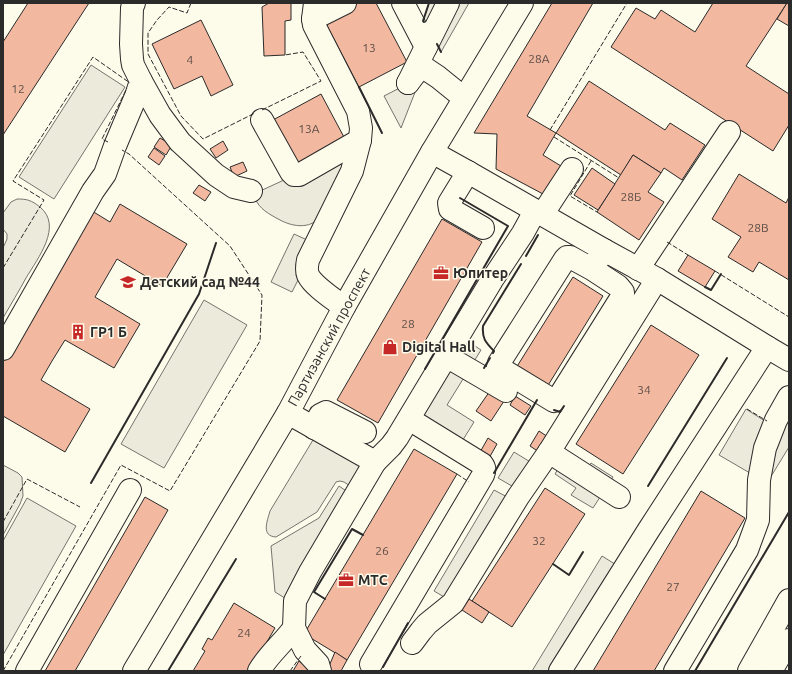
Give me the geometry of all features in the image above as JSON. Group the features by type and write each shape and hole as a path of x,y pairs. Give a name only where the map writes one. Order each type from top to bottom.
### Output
{"main road":[{"path":"134,3 132,8 131,33 133,65 160,115 180,142 216,175 234,187 251,191"},
{"path":"344,307 316,285 308,276 307,266 308,260 352,171 360,140 361,128 358,111 314,24 314,11 345,3"},
{"path":"403,3 426,47"},
{"path":"448,3 408,83 418,70 426,69 464,98"},
{"name":"Партизанский проспект","path":"134,671 288,413 344,307 432,152 522,3"},
{"path":"3,349 105,174 141,81"},
{"path":"262,120 294,175 299,175 360,140"},
{"path":"638,269 729,132"},
{"path":"432,152 657,279 789,360"},
{"path":"320,671 318,664 305,650 294,628 295,601 310,572 375,462 390,446 409,419 492,280 523,233 572,168"},
{"path":"468,172 449,203 450,209 483,228"},
{"path":"592,269 604,250"},
{"path":"570,256 592,269 618,286 623,292 623,296 559,397 554,401 498,367 499,363 565,259 570,256"},
{"path":"412,643 427,624 453,603 518,497 549,452 657,279"},
{"path":"560,671 648,531 767,347"},
{"path":"446,356 506,391"},
{"path":"675,671 747,550 758,520 758,480 766,448 776,420 789,397"},
{"path":"314,428 320,415 326,412 366,432"},
{"path":"288,413 375,462"},
{"path":"371,664 484,471 482,464 409,419"},
{"path":"549,452 619,497"},
{"path":"26,671 130,490"},
{"path":"749,671 789,600"},
{"path":"259,671 294,628"},
{"path":"771,671 789,640"}],"shaded area":[{"path":"429,3 469,3 441,52 423,21"},
{"path":"91,65 125,87 54,199 19,177"},
{"path":"421,77 401,128 384,96"},
{"path":"348,159 321,215 309,225 294,225 272,216 259,205 255,198 258,192 284,180"},
{"path":"17,199 29,200 40,207 46,215 49,223 49,233 42,252 3,318 3,248 7,239 7,234 3,229 3,213 11,202"},
{"path":"294,234 316,244 292,292 271,282"},
{"path":"204,300 247,325 164,468 121,444"},
{"path":"463,338 481,350 447,405 474,422 461,443 415,414"},
{"path":"789,396 789,447 767,483 719,455 746,409 768,423"},
{"path":"317,436 366,464 350,486 344,482 336,482 317,512 276,537 271,536 268,534 266,528 270,511 313,440"},
{"path":"514,452 532,463 517,489 498,478"},
{"path":"564,459 585,472 591,463 613,477 593,508 571,495 576,488 555,474"},
{"path":"3,465 18,473 22,477 23,496 3,535"},
{"path":"339,486 352,495 288,600 275,592 271,546 319,518"},
{"path":"494,490 511,499 451,601 434,591"},
{"path":"27,498 76,526 3,655 3,541"},
{"path":"602,556 618,566 554,671 532,671"}],"building":[{"path":"28,3 89,3 3,135 3,42"},
{"path":"269,3 291,3 291,20 285,21 285,55 264,56 262,7"},
{"path":"357,3 376,3 407,62 359,87 324,20"},
{"path":"552,3 593,3 527,116 556,133 543,155 561,166 543,194 496,169 497,134 474,133"},
{"path":"713,3 787,3 746,66 789,94 789,125 773,151 611,47 636,8 655,19 661,10 695,32"},
{"path":"787,3 789,3 789,26 777,19"},
{"path":"201,20 233,85 211,96 202,76 174,89 152,44"},
{"path":"589,81 665,130 670,123 705,145 682,180 664,168 661,173 633,155 621,175 556,133"},
{"path":"321,94 345,139 297,165 273,120"},
{"path":"160,138 172,145 166,155 154,147"},
{"path":"223,141 228,150 216,158 210,149"},
{"path":"154,148 165,156 159,165 148,157"},
{"path":"633,155 661,173 648,192 664,202 639,240 597,212"},
{"path":"243,162 247,171 234,177 230,167"},
{"path":"592,168 615,184 598,210 574,195"},
{"path":"739,174 786,203 789,197 789,280 759,262 753,272 728,257 741,237 712,219"},
{"path":"199,185 211,192 205,201 193,193"},
{"name":"ГР1 Б","path":"120,204 187,244 162,286 117,259 95,297 140,324 114,368 65,340 52,361 41,380 90,409 65,452 3,416 3,362 92,211 110,222"},
{"path":"442,219 482,242 378,423 337,400"},
{"path":"688,255 715,271 705,287 678,271"},
{"path":"573,277 603,296 547,387 516,368"},
{"path":"651,325 699,355 623,474 576,444"},
{"path":"492,388 506,398 491,421 476,411"},
{"path":"515,396 531,406 525,415 510,405"},
{"path":"539,431 548,437 539,452 530,446"},
{"path":"488,438 497,444 488,460 479,454"},
{"path":"414,449 457,474 347,660 304,634"},
{"path":"545,488 585,514 512,627 472,601"},
{"path":"701,491 745,518 654,671 593,671"},
{"path":"145,497 168,510 75,671 45,671"},
{"path":"469,599 489,612 482,623 462,610"},
{"path":"234,603 275,628 250,671 193,671 205,651 202,649 208,638 212,640"},
{"path":"335,652 347,660 341,671 327,671"},
{"path":"299,661 312,670 293,671"}],"fence":[{"path":"191,3 187,13 169,7 148,33 148,54 181,116 203,139 255,113"},
{"path":"550,130 627,3"},
{"path":"262,110 321,81 303,52 285,55"},
{"path":"3,268 44,200 13,181 93,57 130,83"},
{"path":"108,142 102,139 127,88"},
{"path":"554,137 619,178"},
{"path":"3,671 121,465 170,491 260,341 262,295 230,246 129,154 122,150"},
{"path":"591,161 570,196 597,212"},
{"path":"667,242 688,255"},
{"path":"715,271 789,317"},
{"path":"747,409 767,421"},
{"path":"457,474 469,482"},
{"path":"3,522 27,479 80,507"},
{"path":"290,671 301,656"}],"wall":[{"path":"424,22 423,21 429,3"},
{"path":"437,44 441,52"},
{"path":"359,87 382,133"},
{"path":"425,369 508,226 460,198"},
{"path":"526,256 538,235"},
{"path":"91,483 199,294 216,243"},
{"path":"493,353 494,351 486,342 484,337 483,326 521,264"},
{"path":"705,287 711,290 721,274"},
{"path":"484,368 490,358"},
{"path":"648,486 727,358"},
{"path":"494,473 537,400"},
{"path":"554,410 560,412 564,406"},
{"path":"695,671 789,512"},
{"path":"325,599 314,592 352,529 363,535"},
{"path":"553,564 569,575 583,552"},
{"path":"168,671 236,559"},
{"path":"383,667 408,623"}],"place":[{"name":"Юпитер","path":"441,273"},
{"name":"Детский сад №44","path":"128,282"},
{"name":"ГР1 Б","path":"78,332"},
{"name":"Digital Hall","path":"390,347"},
{"name":"МТС","path":"346,580"}]}
